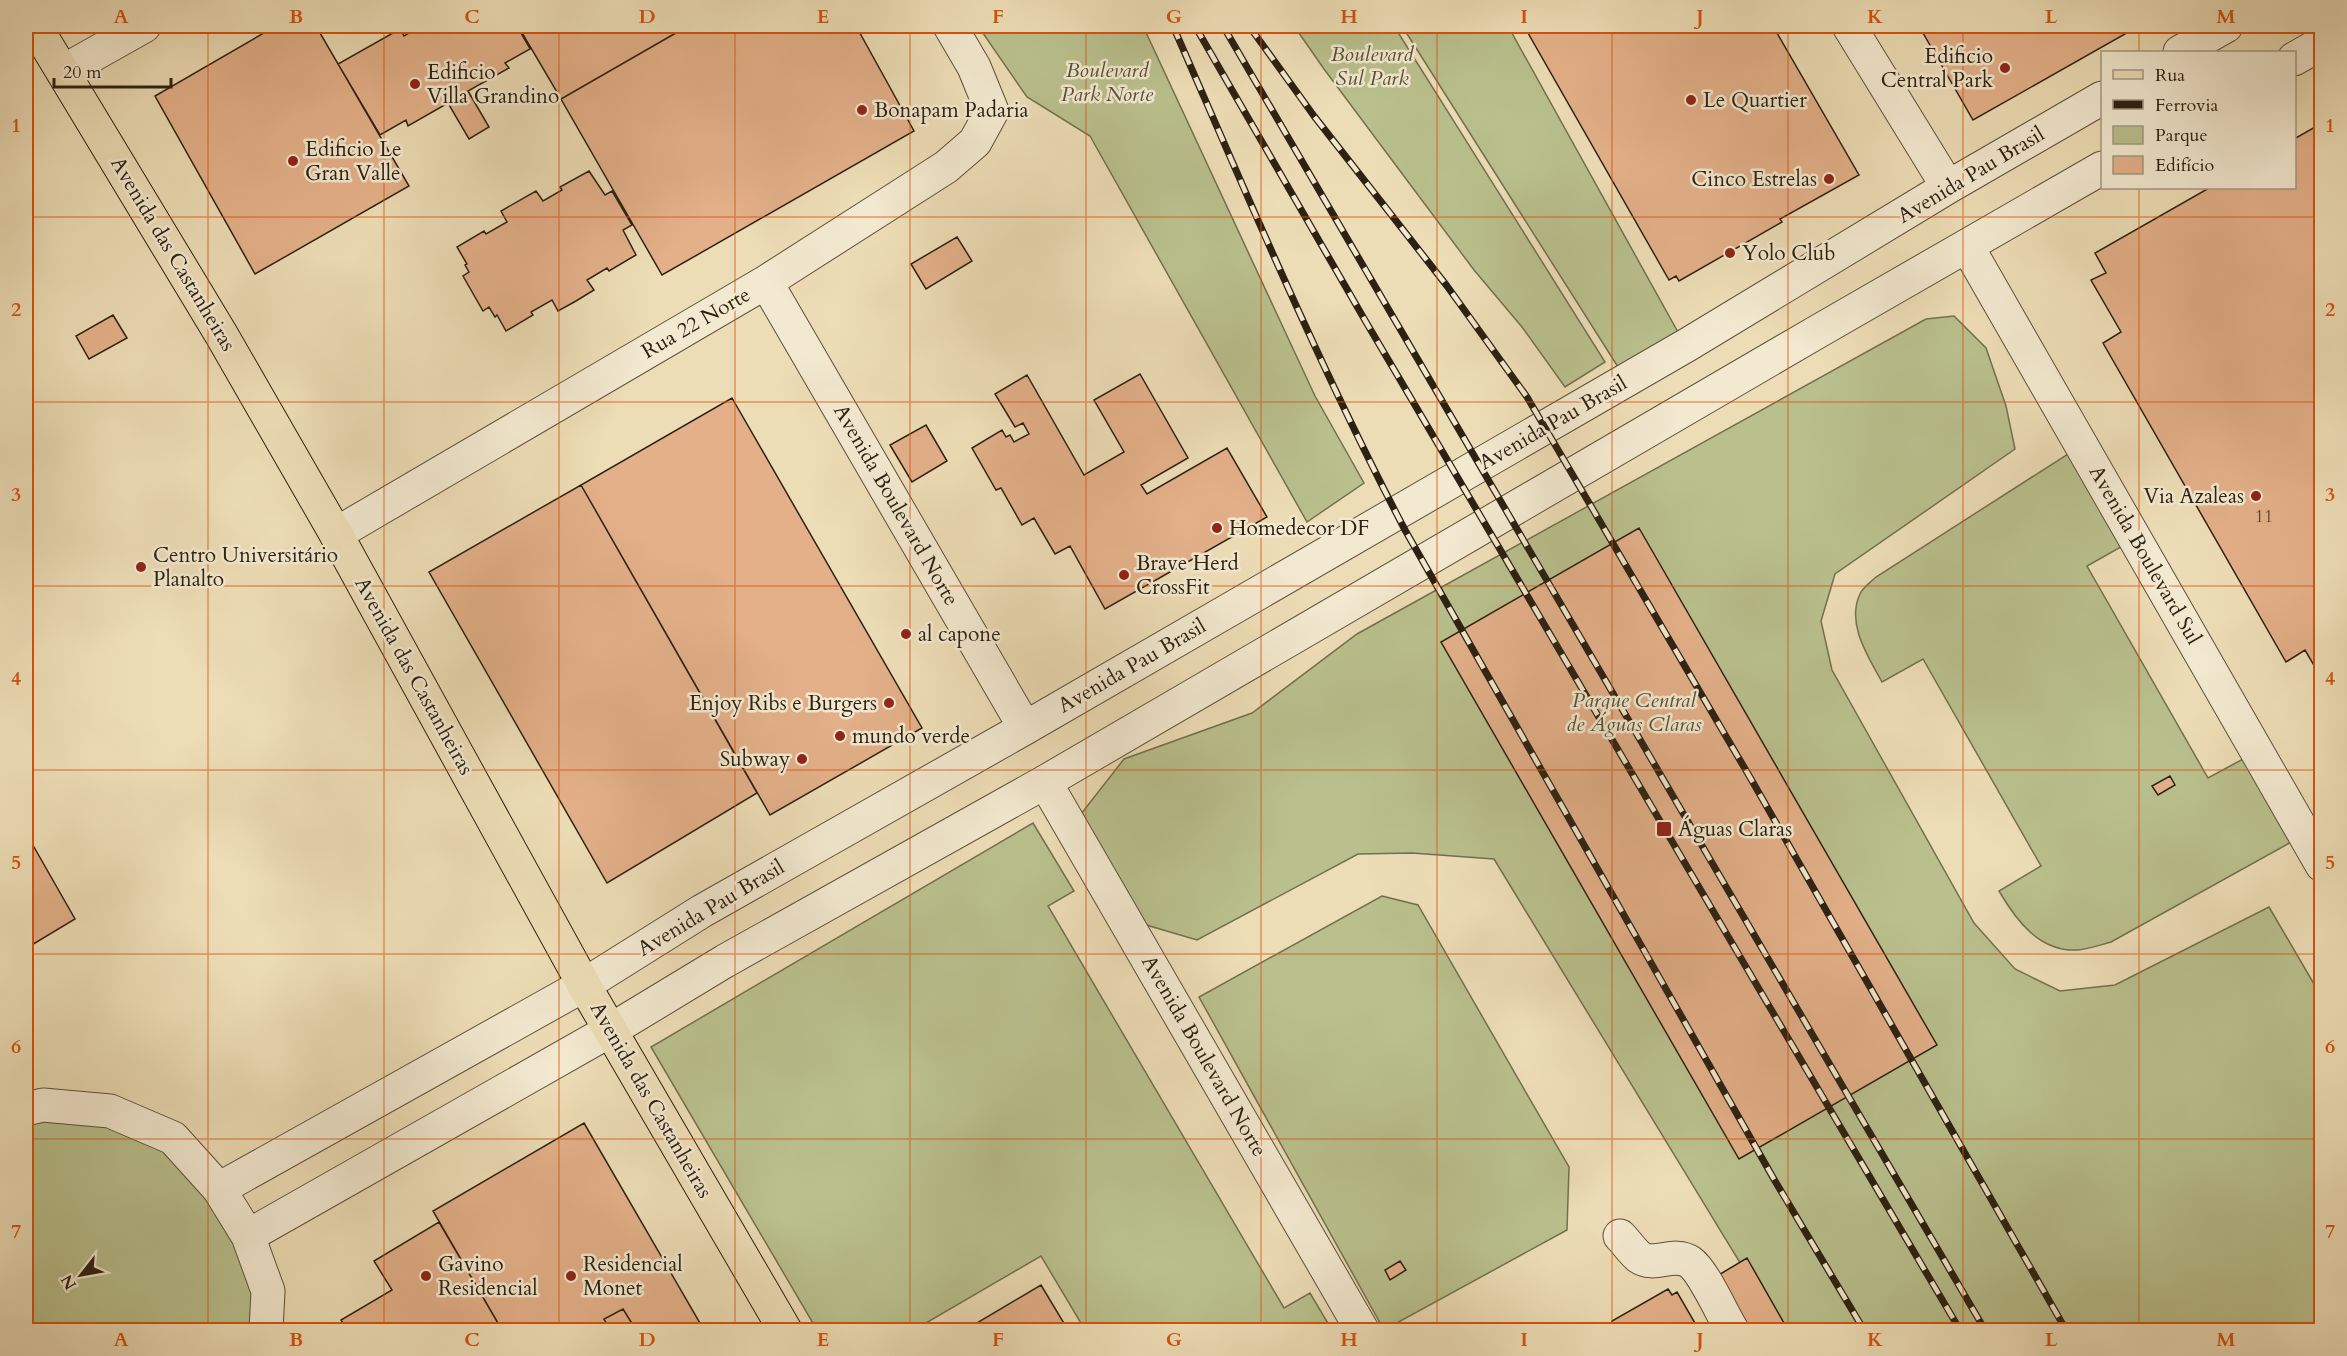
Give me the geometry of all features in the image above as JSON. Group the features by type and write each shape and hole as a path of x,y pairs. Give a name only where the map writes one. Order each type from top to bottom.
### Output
{"main road":[{"name":"Avenida das Castanheiras","path":"35,26 221,334 336,534 584,985 785,1330"}],"street":[{"path":"64,71 144,26"},
{"name":"Rua 22 Norte","path":"336,534 766,282 946,168 975,142 992,111 974,67 950,26"},
{"path":"1849,26 1948,187"},
{"path":"2182,51 2226,26"},
{"path":"2296,58 2322,44"},
{"name":"Avenida Pau Brasil","path":"219,1189 584,985 702,911 1025,728 1687,345 1948,187 2101,99"},
{"path":"248,1236 611,1030 725,961 1045,782 2101,169"},
{"name":"Avenida Boulevard Sul","path":"1967,246 2313,830 2322,865"},
{"name":"Avenida Boulevard Norte","path":"766,282 1025,728"},
{"name":"Avenida Boulevard Norte","path":"1045,782 1362,1330"},
{"path":"26,1109 43,1105 110,1111 172,1138 219,1189 248,1236 268,1291 266,1330"},
{"path":"1620,1236 1640,1258 1655,1262 1672,1258 1688,1260 1698,1270 1732,1330"}],"green space":[{"name":"Boulevard Park Norte","path":"978,26 1143,26 1315,396 1364,483 1307,522 1090,136 1027,97"},
{"name":"Boulevard Sul Park","path":"1294,26 1394,26 1605,362 1565,387 1522,327 1474,270"},
{"path":"1402,26 1508,26 1679,334 1618,367"},
{"name":"Parque Central de Águas Claras","path":"1954,316 1986,348 2006,406 2015,449 1835,574 1821,621 1832,670 1974,923 2015,969 2060,991 2115,985 2269,907 2321,996 2321,1330 1781,1330 1494,859 1412,853 1358,854 1197,940 1143,924 1081,814 1124,759 1252,713 1357,634 1926,319"},
{"path":"2082,445 2135,539 2087,566 2208,778 2256,752 2304,835 2111,942 2078,950 2052,946 2040,940 2013,913 1999,891 2041,866 1923,659 1882,682 1861,640 1857,628 1856,605 1865,587 1876,577"},
{"path":"1033,823 1074,891 1048,906 1284,1308 1310,1293 1332,1330 1085,1330 1041,1256 914,1330 817,1330 651,1047"},
{"path":"1382,896 1418,905 1569,1167 1567,1230 1384,1330 1199,997"},
{"path":"26,1114 97,1114 154,1138 236,1229 255,1291 252,1330 26,1330"}],"building":[{"name":"Edificio Le Gran Valle","path":"276,26 316,26 409,186 255,274 155,96"},
{"name":"Edificio Villa Grandino","path":"417,26 517,26 530,49 505,63 509,68 468,91 489,127 469,139 448,103 408,126 406,120 380,135 338,64 400,29 404,36"},
{"path":"518,26 688,26 561,99"},
{"path":"688,26 856,26 914,131 662,275 561,99"},
{"name":"Le Quartier","path":"1524,26 1773,26 1859,175 1780,219 1782,222 1679,281 1676,276 1669,280"},
{"name":"Edificio Central Park","path":"1919,26 2120,26 2125,34 1973,120"},
{"name":"Via Azaleas","path":"2322,123 2322,679 2305,650 2286,662 2103,343 2121,332 2091,280 2106,273 2095,253 2207,189 2296,189 2296,138"},
{"path":"589,171 605,195 612,191 632,225 623,230 636,255 609,271 607,268 587,280 594,290 576,301 558,311 552,300 531,312 533,315 506,331 497,315 495,317 489,307 483,311 463,276 469,272 457,247 484,231 486,234 507,222 501,211 536,191 543,201 562,190 560,187"},
{"path":"957,237 972,261 926,289 911,264"},
{"path":"113,315 127,338 89,359 76,336"},
{"path":"1140,374 1188,458 1141,485 1147,494 1227,448 1267,517 1105,609 1070,546 1055,554 1034,518 1022,525 1001,488 996,490 972,448 1002,430 1006,437 1010,435 1014,442 1029,434 1023,423 1015,427 995,394 1027,375 1084,475 1124,452 1094,400"},
{"path":"732,398 922,728 770,815 581,485"},
{"path":"926,425 947,461 912,482 890,445"},
{"path":"581,485 757,793 607,883 429,572"},
{"path":"1639,528 1937,1045 1739,1159 1441,642"},
{"path":"2170,776 2175,785 2158,795 2152,786"},
{"path":"26,833 75,919 30,946 26,942"},
{"name":"Residencial Monet","path":"584,1123 704,1330 636,1330 623,1309 604,1319 610,1330 502,1330 433,1211"},
{"name":"Residencial Monet","path":"584,1123 704,1330 502,1330 433,1211"},
{"name":"Gavino Residencial","path":"439,1222 502,1330 347,1330 341,1320 392,1290 374,1261"},
{"path":"1747,1258 1788,1330 1751,1330 1717,1276"},
{"path":"1400,1261 1406,1270 1390,1280 1385,1270"},
{"path":"1041,1285 1068,1330 965,1330"},
{"path":"1668,1289 1672,1295 1677,1292 1699,1330 1610,1330 1615,1327 1612,1321"},
{"path":"623,1309 636,1330 610,1330 604,1319"}],"railway":[{"path":"1173,26 1313,343 1405,530 1775,1181 1864,1330"},
{"path":"1195,26 1366,322 1960,1330"},
{"path":"1223,26 1985,1330"},
{"path":"1249,26 1314,116 1447,286 1527,397 1751,779 2066,1330"}],"place":[{"name":"Edificio Central Park","path":"2005,68"},
{"name":"Edificio Villa Grandino","path":"415,84"},
{"name":"Le Quartier","path":"1691,100"},
{"name":"Bonapam Padaria","path":"862,110"},
{"name":"Edificio Le Gran Valle","path":"293,161"},
{"name":"Cinco Estrelas","path":"1829,179"},
{"name":"Yolo Club","path":"1730,253"},
{"name":"Via Azaleas","path":"2256,496"},
{"name":"Homedecor DF","path":"1217,528"},
{"name":"Centro Universitário Planalto","path":"141,567"},
{"name":"Brave Herd CrossFit","path":"1124,575"},
{"name":"al capone","path":"906,634"},
{"name":"Enjoy Ribs e Burgers","path":"889,703"},
{"name":"mundo verde","path":"840,736"},
{"name":"Subway","path":"802,759"},
{"name":"Águas Claras","path":"1664,829"},
{"name":"Gavino Residencial","path":"426,1276"},
{"name":"Residencial Monet","path":"571,1276"}]}
